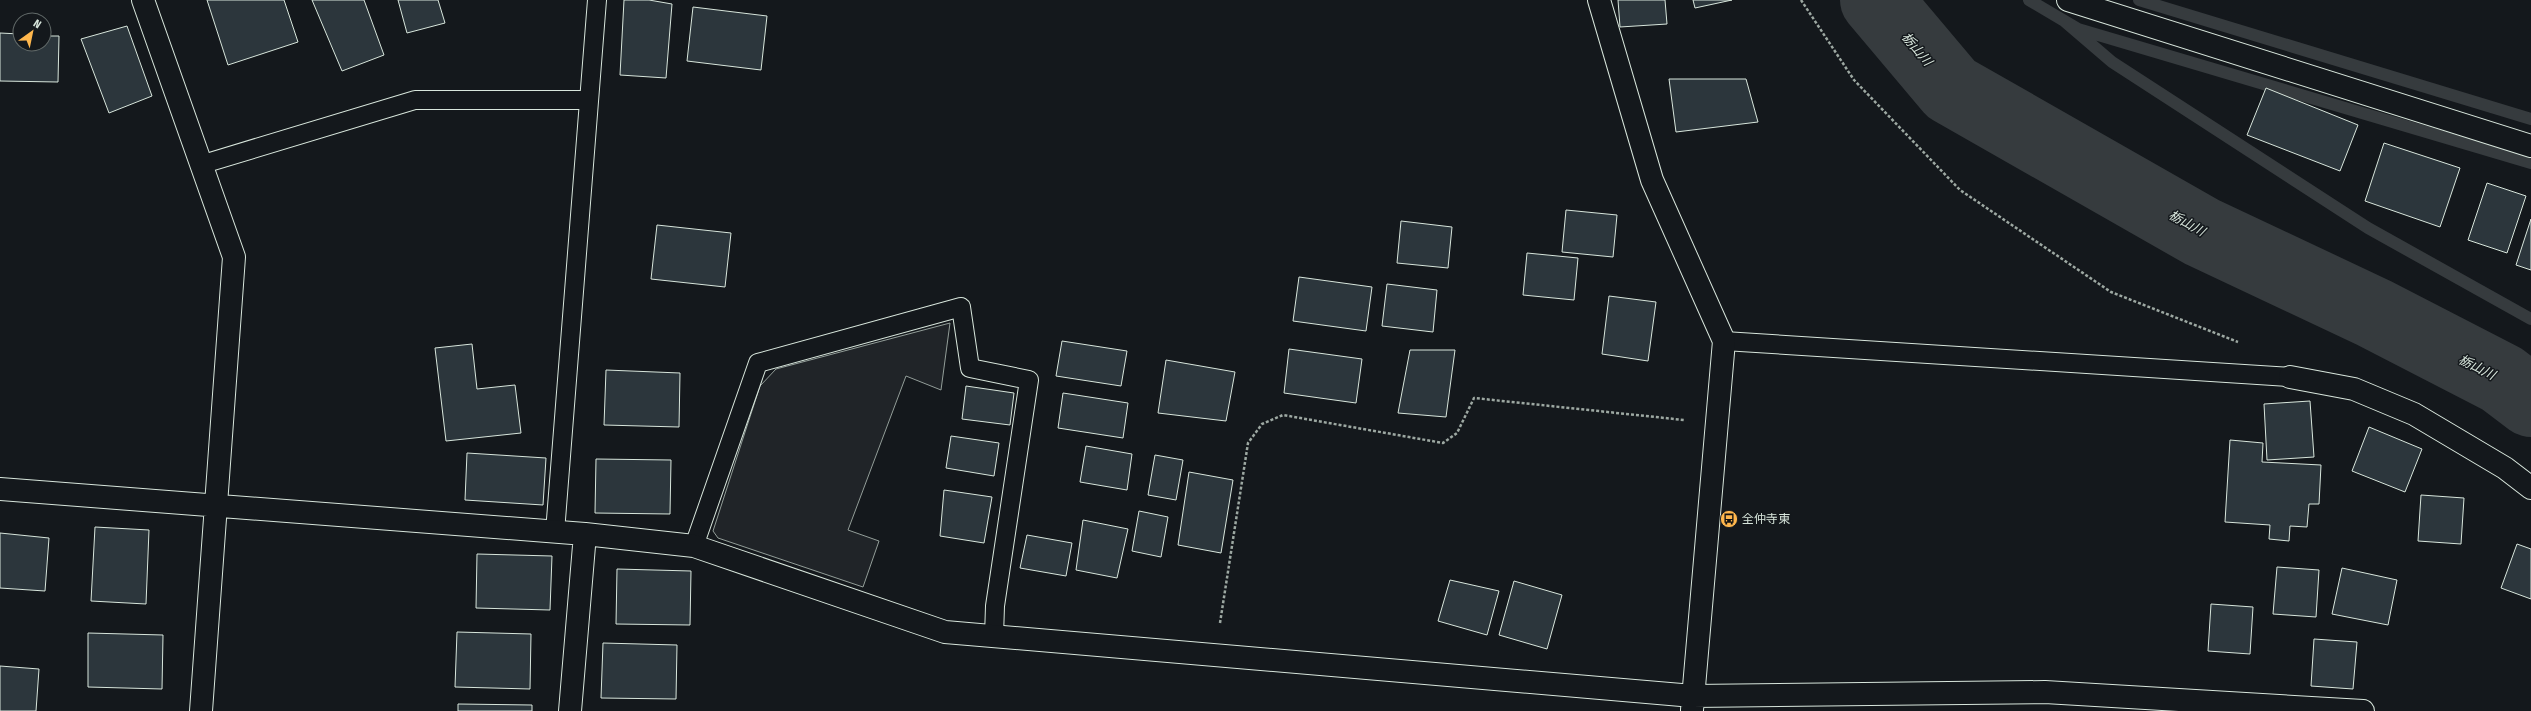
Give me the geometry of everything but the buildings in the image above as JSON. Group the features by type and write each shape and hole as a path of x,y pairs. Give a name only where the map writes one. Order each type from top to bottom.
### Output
{"street":[{"path":"143,0 200,165 234,257 201,711"},
{"path":"1599,0 1652,180 1724,341 1692,704"},
{"path":"2068,0 2531,146"},
{"path":"2290,377 2354,389 2414,414 2505,468 2531,488"},
{"path":"0,489 584,534 694,546 945,632 1214,655 1692,704 2045,692 2363,711"},
{"path":"570,711 584,534"}],"lane":[{"path":"555,532 597,0"},
{"path":"200,165 415,100 589,100"},
{"path":"694,546 758,363 961,307 970,368 1029,380 995,606 994,636"},
{"path":"1724,341 2290,377"}],"path":[{"path":"1801,0 1854,80 1960,190 2111,292 2244,344"},
{"path":"1214,655 1248,443 1262,424 1283,415 1443,443 1457,433 1474,398 1717,424"}],"shaded area":[{"path":"950,323 941,390 906,376 848,530 879,541 863,587 718,538 713,531 760,386 776,369"}],"waterway":[{"name":"栃山川","path":"1876,0 1951,89 2202,232 2374,313 2502,379 2531,401"},
{"path":"2029,0 2078,29 2531,163"},
{"path":"2139,0 2531,119"},
{"path":"2063,20 2112,62 2368,228 2531,319"}],"place":[{"name":"全仲寺東","path":"1729,519"}]}
